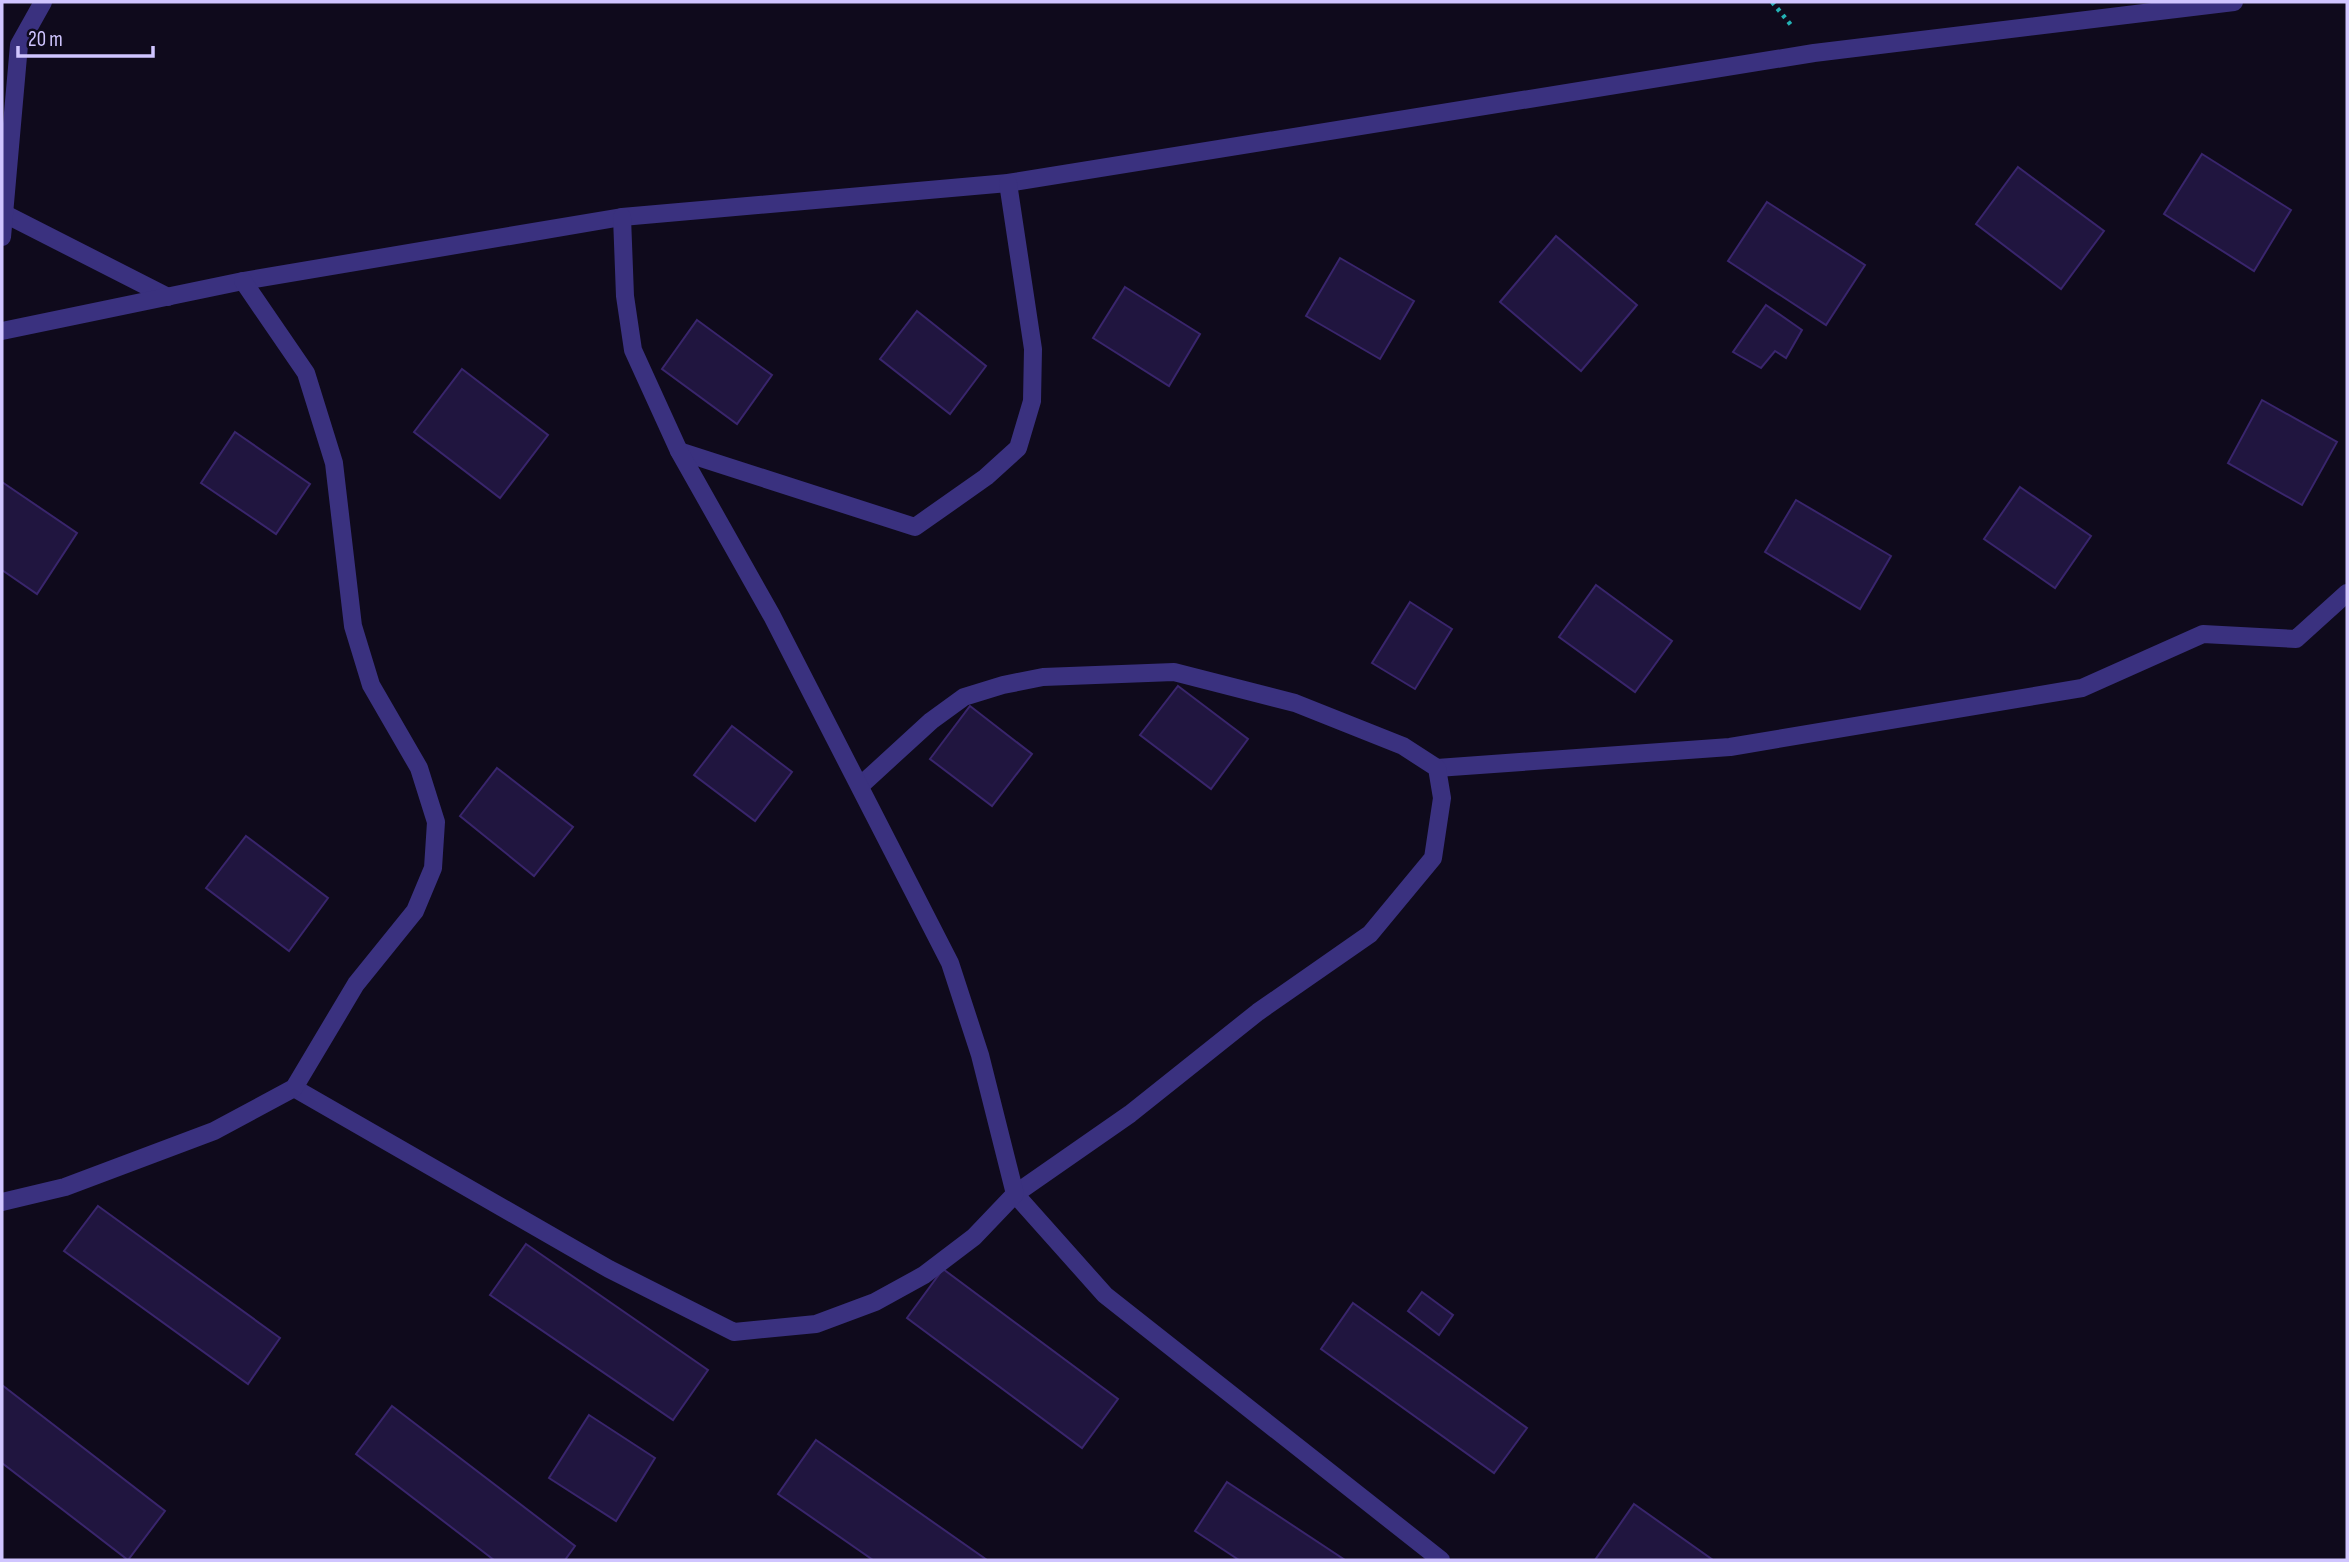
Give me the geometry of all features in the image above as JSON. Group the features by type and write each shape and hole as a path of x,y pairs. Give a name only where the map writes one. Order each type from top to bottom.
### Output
{"lane":[{"path":"2,237 19,44 43,2"},
{"path":"2,331 243,281 622,217 1008,183 1814,53 2234,2"},
{"path":"679,451 915,527 986,477 1018,448 1032,401 1033,349 1008,183"},
{"path":"5,214 168,297"},
{"path":"622,217 625,296 633,350 679,451 772,616 950,963 980,1055 1015,1194 1105,1295 1441,1560"},
{"path":"2,1202 65,1186 214,1131 294,1088 356,984 415,911 433,868 436,822 419,768 371,685 353,626 334,463 306,373 243,281"},
{"path":"860,786 931,721 964,697 1043,677 1174,672 1295,703 1403,746 1437,768 1730,747 2082,688 2203,634 2296,639 2347,593"},
{"path":"294,1088 609,1269 734,1332 816,1324 875,1302 924,1275 975,1237 1015,1194 1130,1114 1258,1012 1370,934 1433,858 1442,799 1437,768"}],"building":[{"path":"2202,154 2291,210 2254,271 2164,214"},
{"path":"2018,167 2104,231 2061,289 1976,224"},
{"path":"1767,202 1865,265 1826,325 1728,261"},
{"path":"1556,236 1637,305 1581,371 1500,302"},
{"path":"1340,258 1414,301 1380,359 1306,316"},
{"path":"1125,287 1200,334 1169,386 1093,338"},
{"path":"1766,305 1802,330 1786,358 1775,351 1761,368 1733,352"},
{"path":"917,311 986,366 950,414 880,359"},
{"path":"697,320 772,375 737,424 662,369"},
{"path":"462,369 548,435 500,498 414,432"},
{"path":"2262,400 2337,442 2302,505 2228,463"},
{"path":"235,432 310,484 276,534 201,483"},
{"path":"2,482 77,533 37,594 2,570"},
{"path":"2020,487 2091,536 2055,588 1984,539"},
{"path":"1796,500 1891,556 1860,609 1765,552"},
{"path":"1596,585 1672,641 1635,692 1559,637"},
{"path":"1410,602 1452,629 1415,689 1372,663"},
{"path":"1178,686 1248,739 1211,789 1140,735"},
{"path":"970,706 1032,754 992,806 930,759"},
{"path":"732,726 792,772 755,821 694,775"},
{"path":"497,768 573,827 534,876 460,816"},
{"path":"246,836 328,898 289,951 206,888"},
{"path":"98,1206 280,1338 248,1384 64,1251"},
{"path":"526,1244 708,1370 673,1420 490,1295"},
{"path":"943,1269 1118,1399 1082,1448 907,1318"},
{"path":"1422,1292 1453,1315 1439,1335 1408,1311"},
{"path":"1353,1303 1527,1428 1494,1473 1321,1349"},
{"path":"2,1385 165,1511 128,1560 2,1463"},
{"path":"392,1406 575,1546 565,1560 494,1560 356,1454"},
{"path":"589,1415 655,1458 616,1521 549,1478"},
{"path":"816,1440 987,1560 873,1560 778,1494"},
{"path":"1227,1482 1345,1560 1239,1560 1195,1531"},
{"path":"1634,1504 1713,1560 1595,1560"}]}
